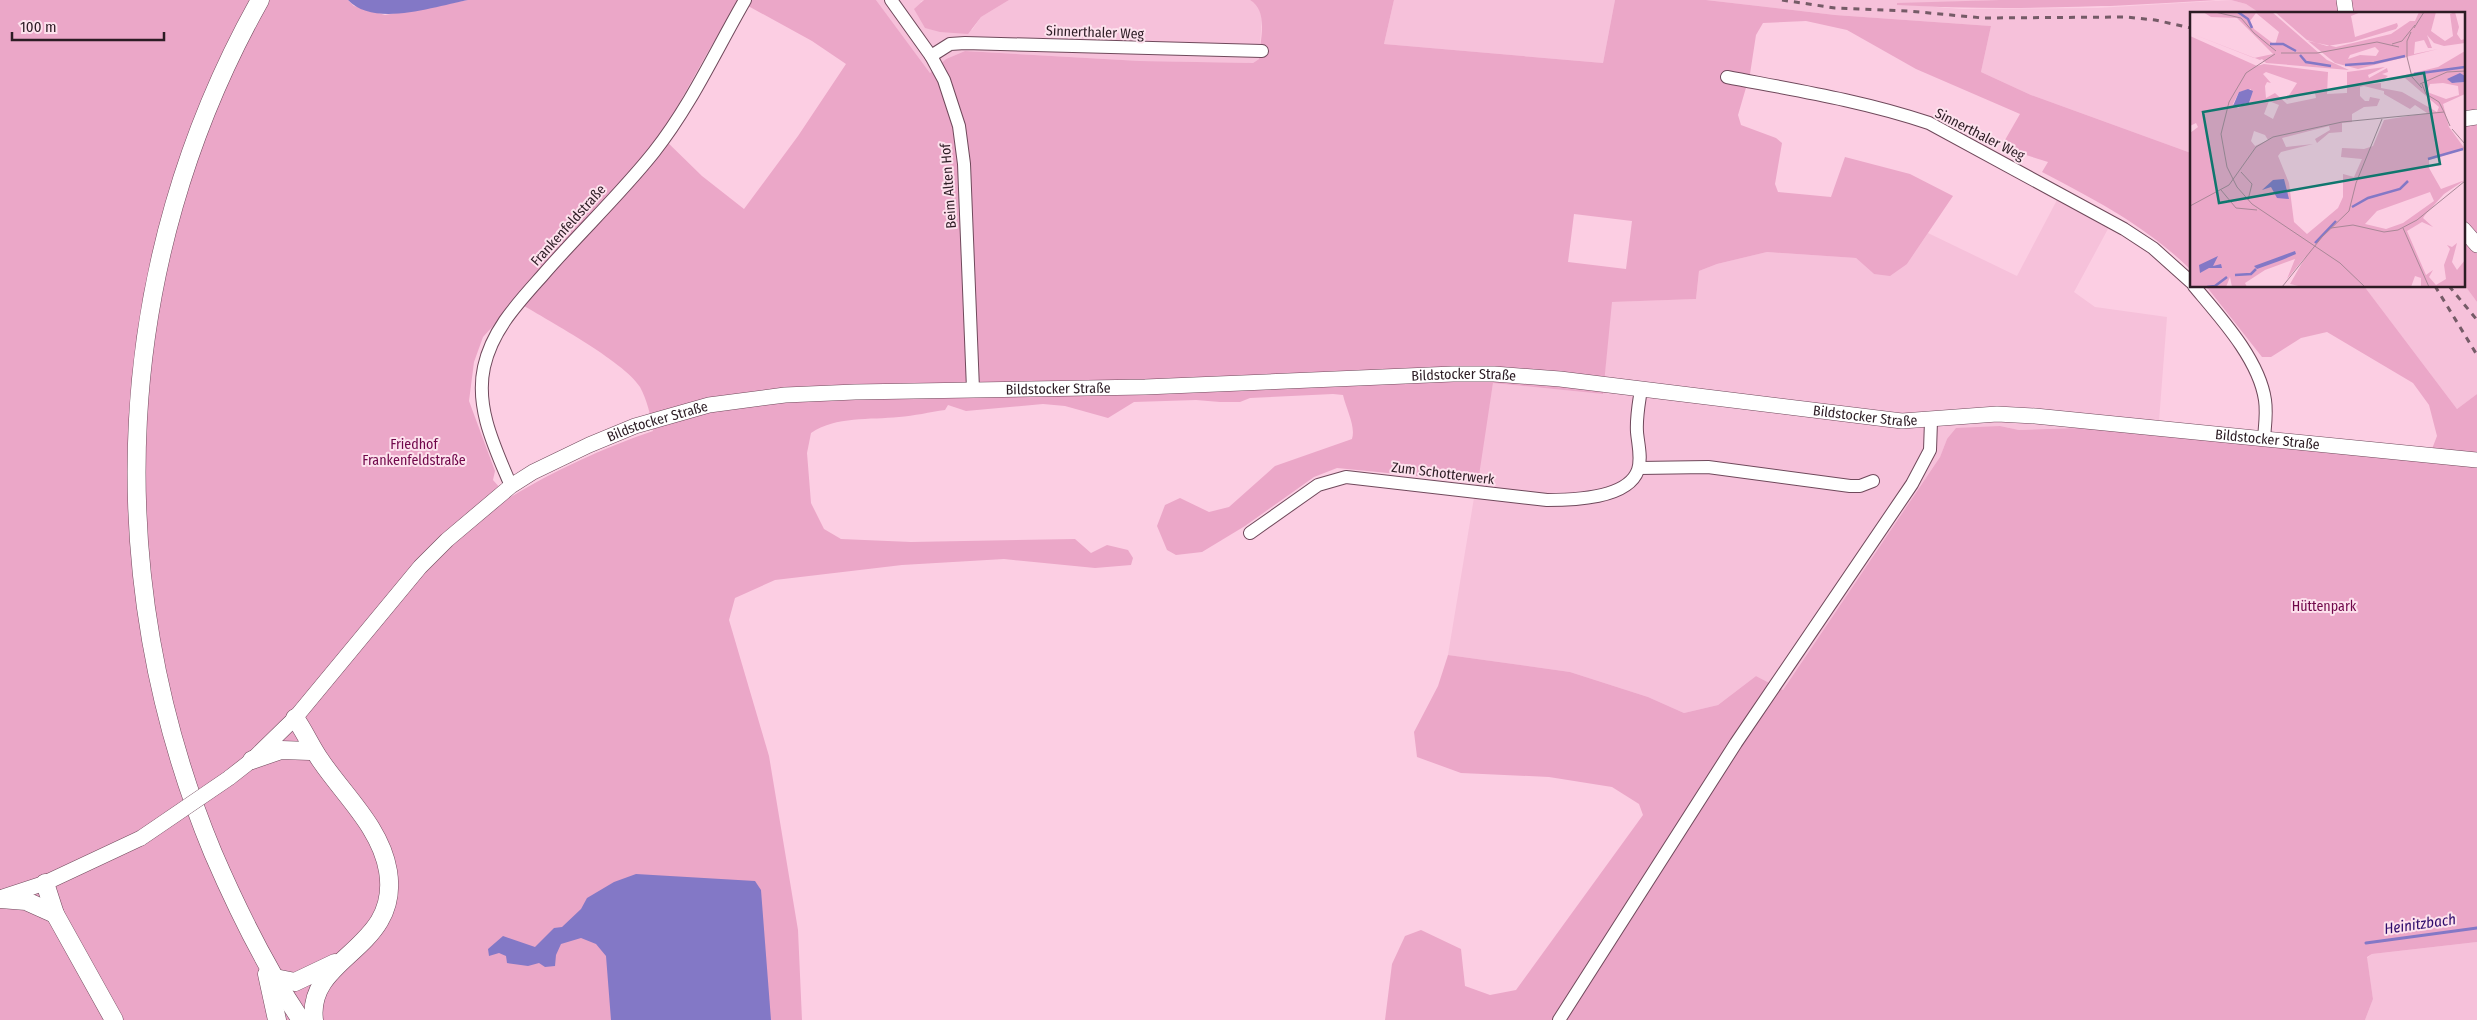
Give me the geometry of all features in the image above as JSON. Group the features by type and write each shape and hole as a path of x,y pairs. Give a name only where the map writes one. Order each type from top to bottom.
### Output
{"highway":[{"path":"260,0 218,83 195,142 167,230 149,314 137,424 136,509 143,596 159,686 183,772 224,879 264,959 301,1020"},
{"path":"292,722 307,734 315,755 373,834 388,871 388,896 380,921 372,934 340,961 318,992 314,1002 314,1020"},
{"path":"252,760 281,750 315,755"},
{"path":"45,883 54,914 114,1020"},
{"path":"0,898 26,901 54,914"},
{"path":"264,959 277,1020"},
{"path":"275,978 295,982 340,961"}],"main road":[{"path":"2464,119 2477,117"},
{"path":"2464,230 2477,245"},
{"name":"Bildstocker Straße","path":"0,898 45,883 142,838 252,760 292,722 420,567 511,486 533,472 589,445 681,412 709,405 785,396 973,389 1145,387 1453,374 1494,374 1560,379 1854,417 1902,421 1931,421 1997,414 2035,416 2477,460"}],"street":[{"name":"Frankenfeldstraße","path":"511,486 492,437 481,396 484,365 499,328 550,266 664,138 690,101 745,0"},
{"name":"Beim Alten Hof","path":"894,4 931,56 951,100 960,136 964,164 973,389"},
{"name":"Sinnerthaler Weg","path":"931,56 950,44 965,43 1262,51"},
{"name":"Sinnerthaler Weg","path":"1727,77 1852,102 1900,113 1929,123 2116,224 2153,248 2190,281"},
{"path":"2196,288 2249,357 2257,372 2265,398 2264,438"},
{"path":"1641,389 1637,430 1639,468 1708,467 1850,486 1860,486 1873,481"},
{"path":"1559,1020 1736,743 1917,476 1930,450 1931,421"},
{"name":"Zum Schotterwerk","path":"1250,533 1318,485 1331,480 1346,478 1520,498 1580,500 1623,486 1634,479 1639,468"}],"shaded area":[{"path":"348,0 468,0 423,10 389,14 373,13 359,8"},
{"path":"876,0 924,0 920,2 972,30 981,17 1009,0 1250,0 1257,4 1262,17 1259,59 1253,63 1140,61 965,51 946,59 930,73"},
{"path":"1394,0 1615,0 1603,63 1384,44"},
{"path":"1706,0 2000,0 1897,4 1962,9 2097,8 2231,0 2246,4 2258,12 2190,12 2190,153 2031,95 1981,72 1991,26 1835,15"},
{"path":"2057,200 2109,227 2074,292 2095,307 2167,317 2158,434 2077,428 2019,430 2000,426 1947,439 1940,457 1783,690 1756,676 1718,705 1684,713 1648,697 1570,672 1448,655 1493,383 1603,394 1611,302 1696,299 1699,271 1717,264 1767,252 1856,258 1874,274 1907,264 1928,233 2017,276"},
{"path":"2464,284 2477,302 2477,394 2457,409 2366,288 2464,288"},
{"path":"636,874 755,881 761,890 771,1020 611,1020 606,956 596,944 581,938 561,944 556,955 555,966 545,967 539,963 528,966 507,963 506,956 499,953 489,956 488,949 503,936 535,947 554,928 562,927 581,909 587,898 614,882"},
{"path":"2477,942 2477,1020 2365,1020 2373,999 2367,958 2372,954"}],"green space":[{"name":"Friedhof Frankenfeldstraße","path":"0,0 348,0 354,6 385,15 468,0 876,0 930,73 946,59 965,51 1140,61 1253,63 1259,59 1262,26 1260,11 1250,0 1394,0 1384,44 1603,63 1615,0 1706,0 1835,15 1991,26 1981,72 2031,95 2190,153 2190,269 2139,227 2042,172 2048,162 2007,149 2005,140 2020,114 1916,69 1847,30 1806,21 1763,23 1756,35 1750,74 1738,115 1741,125 1776,138 1782,143 1775,184 1778,192 1831,197 1845,157 1910,174 1953,196 1907,264 1890,276 1874,274 1856,258 1767,252 1717,264 1699,271 1696,299 1612,302 1603,394 1493,383 1478,482 1337,468 1314,477 1245,526 1202,552 1176,555 1167,550 1157,526 1165,505 1180,498 1209,512 1229,507 1275,466 1352,439 1352,423 1343,395 1250,398 1240,402 1196,400 1134,402 1108,418 1065,406 1043,404 966,411 948,405 945,410 910,416 842,421 811,433 807,453 811,503 824,529 841,539 911,542 1075,539 1091,553 1107,545 1128,550 1133,558 1131,565 1095,568 1004,559 902,565 775,580 735,598 729,620 769,756 798,930 802,1020 0,1020","holes":["739,1 812,41 846,64 798,136 744,209 702,176 661,136","1574,214 1632,221 1626,269 1568,262","516,301 601,353 631,377 640,387 645,397 653,431 580,460 509,498 493,480 495,471 469,401 474,362 483,337"]},
{"path":"924,0 1009,0 981,17 968,34 940,32 925,28 914,9"},
{"path":"2000,0 2217,0 2057,7 1977,8 1897,5 1897,3"},
{"path":"2231,0 2477,0 2477,302 2464,284 2464,12 2258,12 2246,4"},
{"name":"Hüttenpark","path":"2208,288 2366,288 2457,409 2477,394 2477,942 2372,954 2367,957 2373,999 2365,1020 1385,1020 1392,964 1405,936 1421,930 1461,949 1465,986 1490,995 1516,990 1643,815 1639,804 1612,787 1549,777 1461,773 1417,757 1414,732 1438,686 1448,655 1570,672 1648,697 1684,713 1718,705 1756,676 1783,690 1940,457 1947,439 1956,428 2000,426 2019,430 2077,428 2158,434 2427,462 2437,436 2429,405 2413,383 2327,332 2301,338 2271,357 2262,357"}],"waterway":[{"name":"Heinitzbach","path":"2366,943 2477,928"}],"railway":[{"path":"1782,0 1835,8 1908,11 1983,18 2126,17 2155,20 2190,28"},
{"path":"2436,288 2477,355"},
{"path":"2451,288 2477,320"}]}
